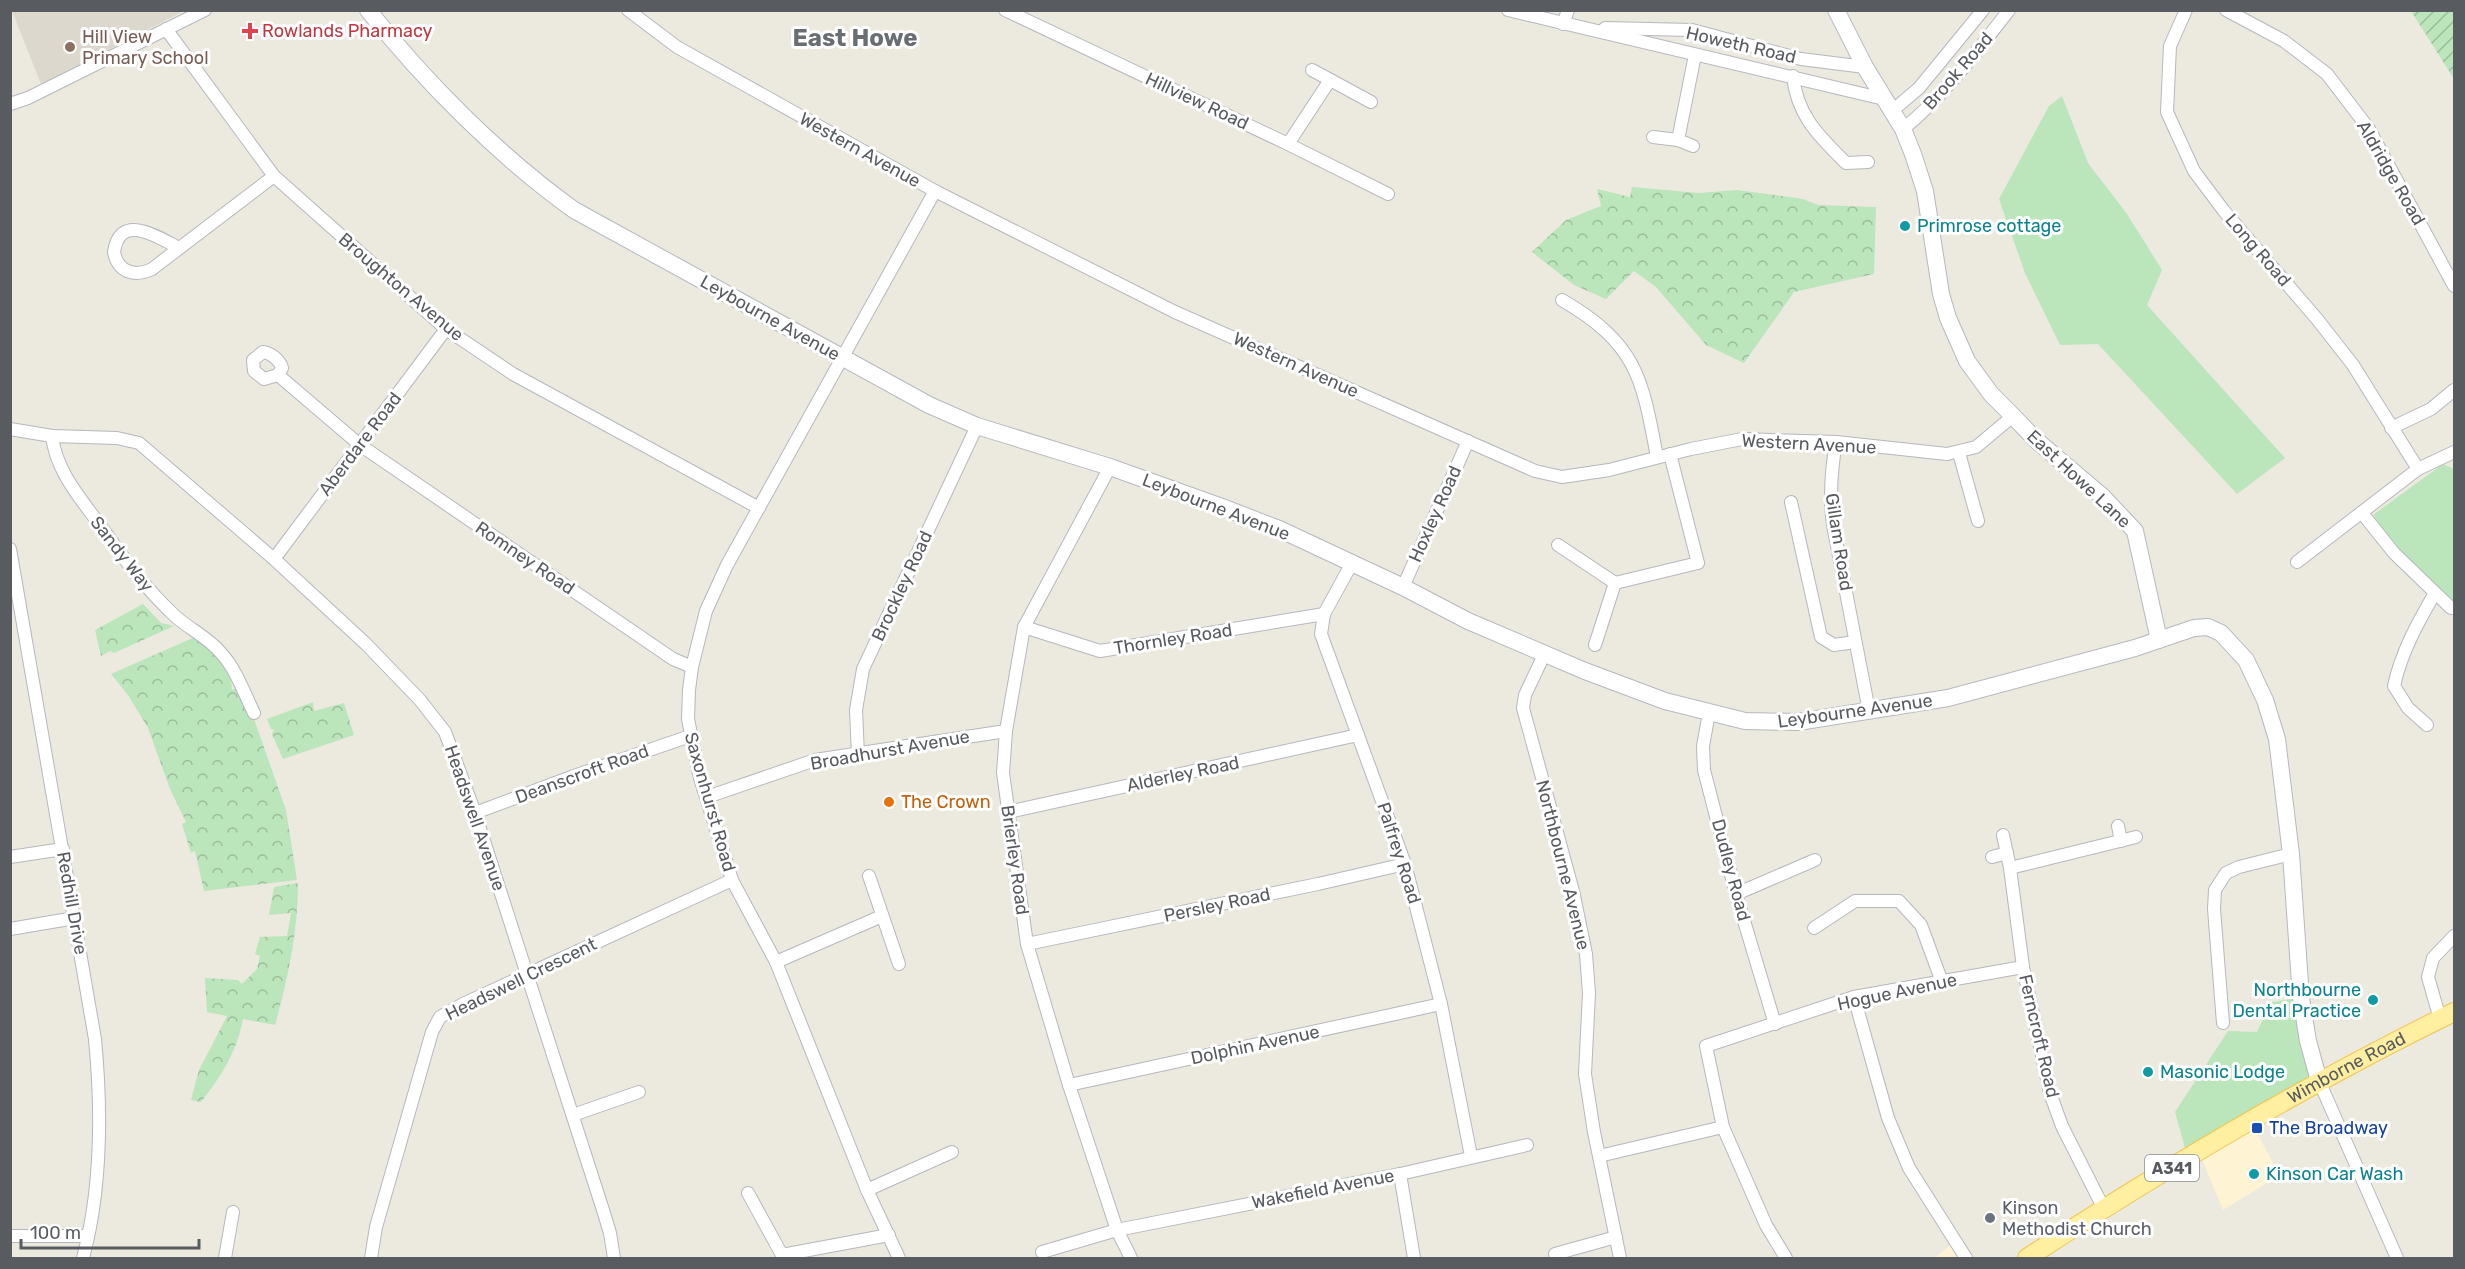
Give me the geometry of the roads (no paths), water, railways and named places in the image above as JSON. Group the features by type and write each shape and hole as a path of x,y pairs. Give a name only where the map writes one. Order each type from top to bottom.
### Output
{"main road":[{"name":"Wimborne Road","path":"2027,1258 2104,1209 2319,1081 2447,1015"}],"street":[{"path":"10,104 28,98 205,10"},
{"name":"Leybourne Avenue","path":"368,10 469,120 550,192 574,210 639,248 929,405 977,426 1110,467 1222,507 1352,563 1468,621 1544,655 1624,686 1708,713 1745,722 1798,722 1948,698 2159,640"},
{"name":"Western Avenue","path":"628,10 677,47 935,191 1175,312 1535,471 1562,477 1609,470 1742,439 1836,442 1924,452 1959,453 1984,442 2013,416"},
{"name":"Hillview Road","path":"1005,10 1388,194"},
{"name":"Howeth Road","path":"1508,10 1793,76 1888,105"},
{"path":"1563,24 1568,10"},
{"name":"East Howe Lane","path":"1836,10 1865,67 1903,129 1925,191 1937,276 1948,318 1967,361 1991,394 2036,440 2102,496 2135,531 2159,640"},
{"name":"Brook Road","path":"1888,105 1919,88 1983,10"},
{"name":"Brook Road","path":"1903,129 1915,120 1974,56 2009,10"},
{"name":"Long Road","path":"2186,10 2170,46 2167,112 2194,171 2224,212 2317,319 2353,365 2418,469"},
{"name":"Aldridge Road","path":"2226,10 2284,41 2327,74 2369,129 2454,286"},
{"name":"Howeth Road","path":"1580,28 1692,30 1802,60 1865,67"},
{"name":"Broughton Avenue","path":"166,29 274,176 446,329 513,374 759,508"},
{"path":"1678,140 1695,55"},
{"path":"1312,70 1371,102"},
{"name":"Howeth Road","path":"1793,76 1795,96 1815,131 1846,163 1868,162"},
{"path":"1288,144 1330,80"},
{"path":"1653,137 1678,140 1693,146"},
{"path":"179,248 138,229 126,232 114,252 123,269 137,274 152,269 274,176"},
{"name":"Saxonhurst Road","path":"898,1258 867,1190 776,962 732,880 690,736 688,703 692,668 706,611 714,591 935,191"},
{"path":"1558,545 1615,584 1698,563 1644,393 1631,362 1613,337 1588,315 1562,300"},
{"name":"Aberdare Road","path":"274,559 446,329"},
{"name":"Romney Road","path":"278,375 360,445 674,659 692,668"},
{"path":"2391,428 2431,409 2454,390"},
{"name":"Brockley Road","path":"858,754 856,710 863,669 977,426"},
{"name":"Headswell Avenue","path":"10,429 52,436 117,438 139,442 274,559 366,644 437,720 452,747 475,813 610,1233 614,1258"},
{"name":"Sandy Way","path":"52,436 57,460 68,480 129,568 177,618 199,632 220,651 231,665 254,713"},
{"name":"Hoxley Road","path":"1403,587 1468,441"},
{"name":"Gillam Road","path":"1836,442 1830,475 1830,499 1869,711"},
{"path":"2297,562 2418,469 2454,452"},
{"path":"1959,453 1978,521"},
{"name":"Brierley Road","path":"1110,467 1024,627 1006,731 1003,773 1028,944 1069,1086 1117,1230 1131,1258"},
{"name":"Gillam Road","path":"1791,502 1821,637 1834,645 1856,642"},
{"path":"2362,513 2394,553 2451,608 2454,608"},
{"name":"Redhill Drive","path":"10,549 95,1039 99,1084 98,1156 94,1203 83,1258"},
{"name":"Palfrey Road","path":"1352,563 1324,614 1321,634 1405,864 1441,1004 1471,1156"},
{"path":"1596,645 1615,584"},
{"path":"2427,725 2408,708 2394,686 2398,667 2435,593"},
{"name":"Thornley Road","path":"1024,627 1100,651 1324,614"},
{"path":"2159,640 2194,628 2208,627 2228,639 2246,660 2265,700 2277,739 2291,854 2301,998 2319,1081 2397,1258"},
{"name":"Northbourne Avenue","path":"1544,655 1522,703 1573,891 1586,954 1590,993 1585,1074 1620,1258"},
{"name":"Dudley Road","path":"1708,713 1702,759 1736,894 1775,1024"},
{"name":"Broadhurst Avenue","path":"706,797 815,760 1006,731"},
{"name":"Alderley Road","path":"1008,812 1358,735"},
{"name":"Deanscroft Road","path":"475,813 637,753 690,736"},
{"path":"2118,826 2121,841"},
{"name":"Ferncroft Road","path":"2003,835 2010,868 2023,967 2056,1111 2104,1209"},
{"path":"2010,868 2136,837"},
{"path":"10,857 63,849"},
{"path":"1992,857 2007,853"},
{"path":"2223,1023 2214,909 2215,890 2226,873 2239,867 2291,854"},
{"path":"1736,894 1815,860"},
{"name":"Persley Road","path":"1028,944 1405,864"},
{"path":"869,876 899,964"},
{"name":"Headswell Crescent","path":"371,1258 376,1227 435,1023 454,1008 732,880"},
{"path":"1814,928 1855,902 1899,900 1921,925 1942,982"},
{"path":"776,962 882,916"},
{"path":"10,929 75,918"},
{"path":"2447,1015 2428,977 2433,958 2454,936"},
{"name":"Hogue Avenue","path":"1723,1127 1706,1046 1854,997 2023,967"},
{"path":"1854,997 1888,1118 1905,1158 1945,1228 1966,1258"},
{"name":"Dolphin Avenue","path":"1069,1086 1441,1004"},
{"path":"573,1115 639,1092"},
{"path":"1599,1156 1723,1127 1766,1225 1786,1258"},
{"name":"Wakefield Avenue","path":"1042,1252 1117,1230 1400,1174 1527,1145"},
{"path":"867,1190 952,1152"},
{"path":"1400,1174 1414,1258"},
{"path":"748,1194 782,1255 889,1235"},
{"path":"225,1258 233,1212"},
{"path":"10,1236 88,1236"},
{"path":"1556,1258 1555,1254 1616,1237"}],"place":[{"name":"Rowlands Pharmacy","path":"250,31"},
{"name":"Hill View Primary School","path":"70,47"},
{"name":"Primrose cottage","path":"1905,226"},
{"name":"The Crown","path":"889,802"},
{"name":"Northbourne Dental Practice","path":"2373,1000"},
{"name":"Masonic Lodge","path":"2148,1072"},
{"name":"The Broadway","path":"2257,1128"},
{"name":"Kinson Car Wash","path":"2254,1174"},
{"name":"Kinson Methodist Church","path":"1990,1218"}],"district":[{"name":"East Howe","path":"855,38"}]}
